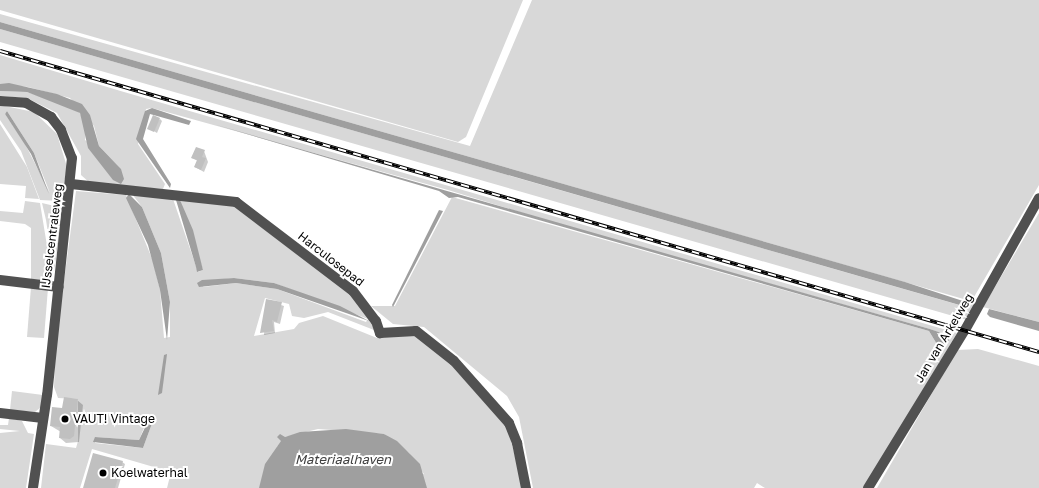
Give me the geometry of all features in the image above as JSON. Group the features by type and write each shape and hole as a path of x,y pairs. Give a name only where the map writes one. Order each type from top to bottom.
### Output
{"street":[{"name":"IJsselcentraleweg","path":"0,100 26,103 51,117 68,144 72,158 71,184 59,286 33,488"},
{"name":"Harculosepad","path":"71,184 236,202 353,291 376,321 380,333 416,331 454,361 509,423 517,443 526,488"},
{"name":"Jan van Arkelweg","path":"868,488 965,330 1039,198"},
{"path":"0,280 59,286"},
{"path":"0,413 43,418"}],"shaded area":[{"path":"0,0 523,0 466,137 458,142 0,10"},
{"path":"532,0 1039,0 1039,185 974,297 978,300 967,320 0,42 0,29 966,307 967,300 0,22 0,14 470,146"},
{"path":"0,55 957,333 864,488 765,488 757,483 754,488 533,488 519,417 507,396 424,327 393,324 371,306 395,306 452,197 929,331 941,351 948,336 930,329 572,228 448,190 152,108 146,109 138,144 165,184 163,189 90,183 81,175 81,156 57,113 27,98 0,96 0,91 27,92 71,107 80,113 86,126 85,140 121,169 99,146 94,126 70,98 28,87 0,84"},
{"path":"0,105 34,112 57,134 67,167 61,201 40,200 21,151 0,120","holes":["7,111 34,153 50,193 24,142 5,114"]},
{"path":"0,124 27,167 39,199 25,198 26,186 0,184"},
{"path":"76,191 126,195 153,261 160,290 164,338 170,337 170,302 161,253 142,207 132,194 172,196 198,272 203,270 180,200 234,205 340,284 370,317 374,330 328,312 304,318 292,316 289,304 265,298 254,336 294,329 299,323 323,316 377,338 407,332 430,342 508,428 523,488 167,488 171,472 92,449 80,488 41,488 46,444 76,448 78,441 78,399 58,398 54,387 56,341","holes":["234,278 274,283 368,319 366,322 277,289 236,283 203,287 205,281","149,416 154,418 143,448 95,443 95,437 139,440","318,429 384,434 409,453 424,474 277,447 285,437"]},
{"path":"25,201 40,203 49,258 48,281 31,279 31,228 25,224 0,221 0,211 23,213"},
{"path":"42,203 63,208 54,272 46,220"},
{"path":"1039,213 1039,322 983,307"},
{"path":"31,287 48,288 44,338 27,337"},
{"path":"978,349 1039,366 1039,488 877,488 957,350"},
{"path":"12,391 43,395 41,407 35,412 10,410"},
{"path":"9,418 22,421 28,433 34,434 26,488 0,488 0,433 20,431 0,429 0,425 8,425"}],"water":[{"path":"0,22 905,282 969,303 963,306 0,29"},
{"path":"9,83 57,94 82,104 90,115 99,146 121,169 124,179 121,184 113,180 88,148 80,113 27,92 0,91 0,84"},
{"path":"152,108 191,121 189,125 150,114 143,139 171,184 170,188 136,139 145,111"},
{"path":"7,111 34,153 49,194 31,154 5,114"},
{"path":"213,124 930,329 947,335 949,340 941,351 929,331 458,197 449,198 439,191"},
{"path":"129,194 142,207 161,253 170,302 167,340 160,290 148,245 126,198"},
{"path":"176,200 180,200 193,230 203,270 197,272"},
{"path":"439,210 443,211 393,307 392,305"},
{"path":"234,278 274,283 340,306 369,321 277,289 236,283 199,287 197,283 202,280"},
{"path":"989,309 1039,322 1039,331 990,317 987,314"},
{"path":"167,354 162,393 158,395 164,355"},
{"path":"151,415 154,418 143,448 93,442 95,437 139,440"},
{"name":"Materiaalhaven","path":"346,429 384,434 397,441 420,464 427,488 259,488 265,464 281,441 277,437 280,434 285,437 300,432"}],"building":[{"path":"153,115 160,118 154,132 147,129"},
{"path":"196,147 205,150 202,157 206,158 201,170 194,167 197,160 191,158"},
{"path":"266,299 282,302 277,322 272,320 274,331 260,333"},
{"path":"64,397 78,399 74,436 70,439 59,438 60,427 50,426 52,407 62,408"},
{"name":"Koelwaterhal","path":"93,453 123,461 115,488 83,488"}],"railway":[{"path":"0,51 1039,352"}],"place":[{"name":"VAUT! Vintage","path":"65,419"},
{"name":"Koelwaterhal","path":"103,473"}]}
